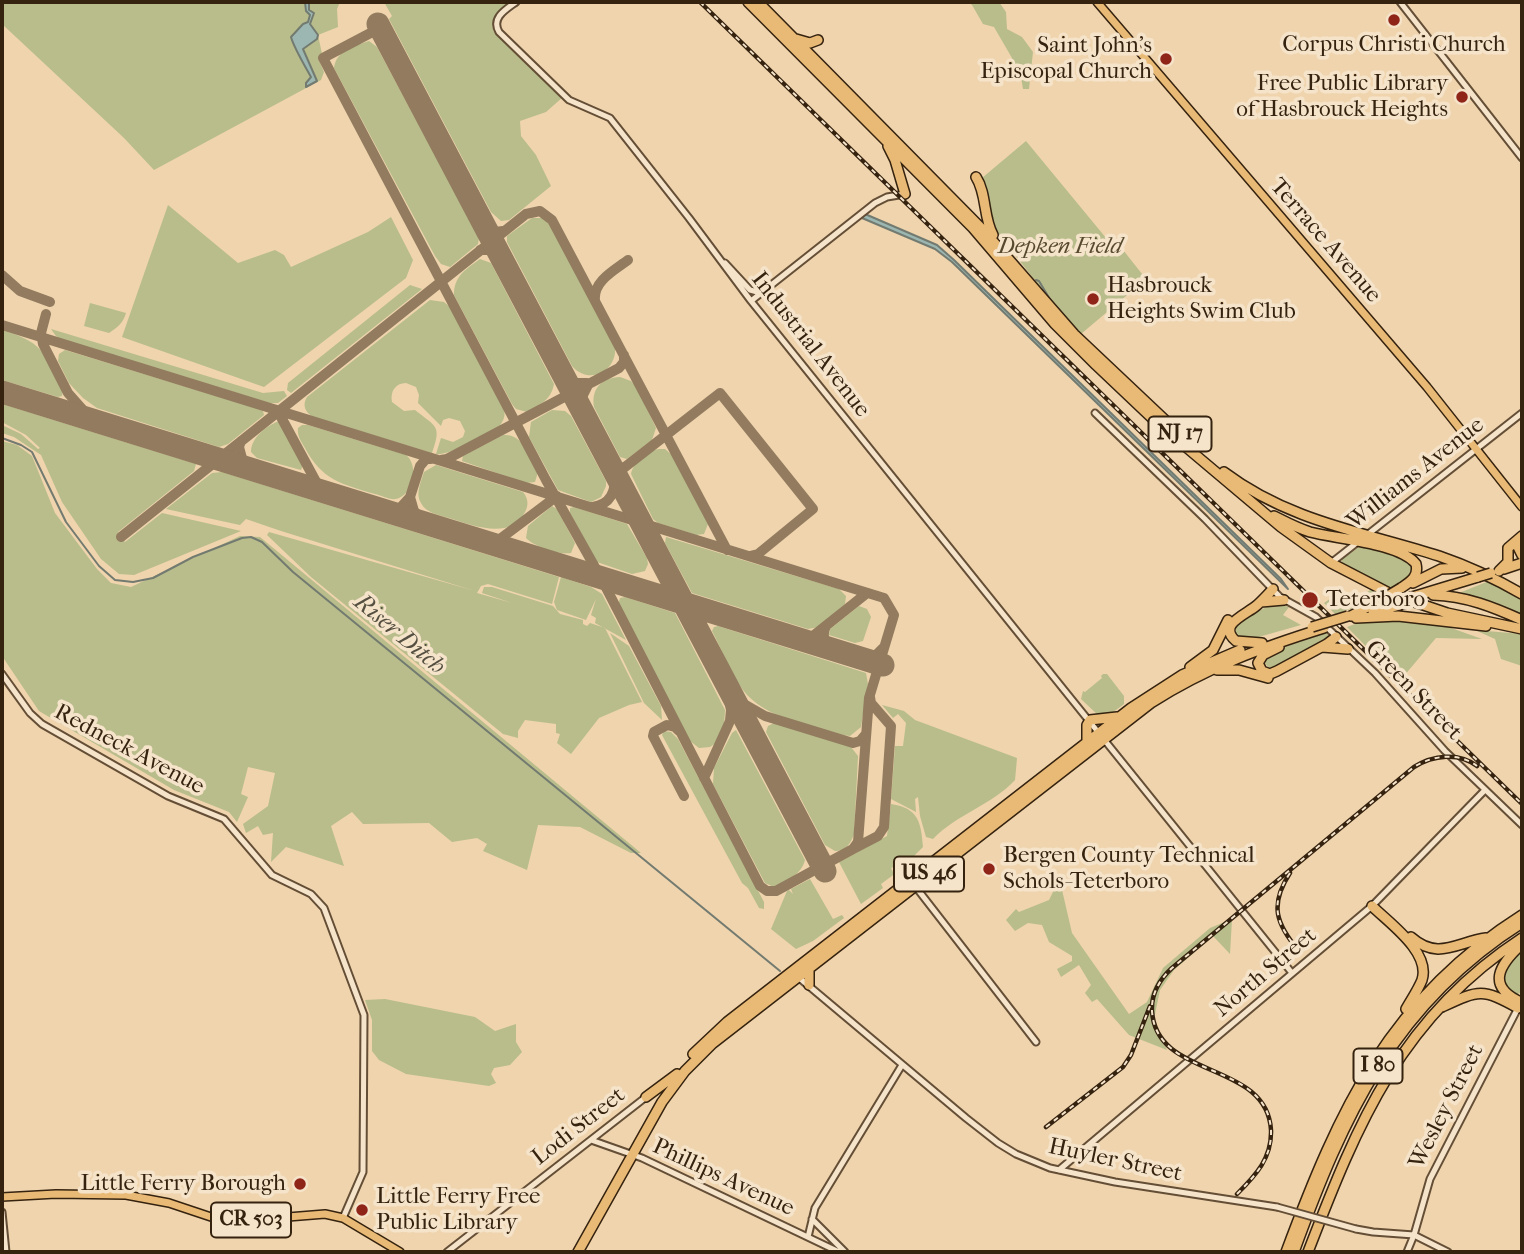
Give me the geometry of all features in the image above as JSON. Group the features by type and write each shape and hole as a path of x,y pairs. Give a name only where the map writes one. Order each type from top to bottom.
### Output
{"highway":[{"name":"NJ 17","path":"748,2 973,228 1065,334 1154,420 1291,535 1331,563 1371,585 1430,608 1522,629"},
{"name":"NJ 17","path":"758,2 999,247 1079,339 1132,391 1225,473 1280,506 1363,538 1442,558 1488,575 1522,594"},
{"path":"791,35 806,43 818,40 814,51 821,65"},
{"path":"864,118 893,155 905,194"},
{"path":"976,177 981,187 989,229 999,247"},
{"path":"1227,482 1260,507 1289,524 1310,531 1363,538 1398,551 1415,562 1417,569 1416,576 1401,589"},
{"path":"1522,537 1518,547 1522,555"},
{"path":"1352,618 1385,597 1444,568 1460,568 1488,575 1508,562 1508,548 1522,537"},
{"name":"US 46","path":"630,1154 662,1102 707,1048 795,974 809,968 1060,772 1067,762 1102,735 1118,717 1182,675 1262,643 1522,566"},
{"name":"US 46","path":"1409,600 1433,595 1488,575"},
{"path":"1262,643 1239,642 1231,636 1230,629 1232,622 1261,602 1273,589"},
{"path":"1433,595 1454,596 1481,603 1522,620"},
{"path":"1261,602 1284,600"},
{"path":"1182,675 1213,650 1229,619 1237,613 1245,613"},
{"path":"1352,618 1398,616 1522,629"},
{"name":"US 46","path":"575,1252 677,1074 713,1034 803,968 846,929 1087,741 1115,730 1151,702 1207,671 1314,629"},
{"path":"1295,637 1261,657 1259,666 1262,671 1268,674 1274,672 1316,650 1348,649"},
{"path":"1207,671 1233,669 1271,678 1336,637"},
{"path":"1087,741 1087,725 1090,720 1118,717"},
{"path":"1374,904 1413,939 1429,948 1441,950 1471,940 1488,938"},
{"path":"1374,904 1414,947 1423,965 1422,979 1391,1034"},
{"name":"I 80","path":"1286,1252 1341,1118 1391,1034 1433,985 1488,938 1522,915"},
{"name":"I 80","path":"1294,1252 1348,1121 1365,1087 1392,1044 1416,1014 1452,977 1491,944 1522,923"},
{"name":"I 80","path":"1300,1252 1356,1116 1394,1051 1417,1020 1452,984 1490,951 1522,929"},
{"name":"I 80","path":"1308,1252 1372,1101 1398,1058 1437,1009 1474,974 1522,937"},
{"path":"1520,1003 1504,991 1500,979 1504,962 1522,944"},
{"path":"808,985 809,968"},
{"path":"1437,1009 1479,992 1520,1003"},
{"path":"646,1097 677,1074"}],"main road":[{"name":"Terrace Avenue","path":"1097,2 1427,387 1522,507"},
{"name":"CR 503","path":"2,1197 56,1194 126,1195 169,1203 226,1222 318,1214 343,1218 400,1252"}],"street":[{"name":"Industrial Avenue","path":"516,2 498,17 496,27 501,35 569,100 610,118 751,301 1292,973"},
{"path":"1400,2 1522,158"},
{"path":"751,301 875,203 905,194"},
{"path":"720,260 731,267 750,290 761,293"},
{"name":"Green Street","path":"1095,413 1284,600 1316,617 1390,687 1445,751 1522,825"},
{"name":"Williams Avenue","path":"1331,563 1522,413"},
{"name":"Redneck Avenue","path":"2,674 30,713 42,724 168,796 224,819 272,875 311,894 324,908 363,1015 363,1172 343,1218"},
{"name":"North Street","path":"1059,1170 1374,904 1485,790"},
{"path":"915,886 1036,1042"},
{"name":"Huyler Street","path":"795,974 998,1143 1029,1160 1059,1170 1115,1182 1277,1206 1356,1229 1414,1235 1448,1252"},
{"name":"Wesley Street","path":"1406,1252 1414,1235 1430,1179 1520,1003"},
{"path":"808,1237 815,1209 902,1065"},
{"name":"Lodi Street","path":"447,1252 646,1097"},
{"name":"Phillips Avenue","path":"590,1140 630,1154 839,1252"},
{"path":"2,1212 6,1252"},
{"name":"Phillips Avenue","path":"812,1219 845,1252"}],"green space":[{"path":"2,2 340,2 337,9 338,27 318,35 322,54 318,58 324,72 321,80 154,170 124,138 2,24"},
{"path":"384,2 514,2 495,16 493,30 563,97 546,112 520,121 521,136 536,155 551,186 509,220 501,221 491,212 389,19 392,16"},
{"path":"968,2 999,2 1006,12 1007,29 1022,37 1033,52 1029,89 1023,89 1020,71 1010,74 1012,58 994,27 983,24"},
{"path":"369,41 377,47 479,238 478,244 450,267 441,264 435,256 334,68 342,53"},
{"name":"Depken Field","path":"1026,141 1111,244 1116,241 1146,279 1081,334 1050,300 991,224 982,178"},
{"path":"168,205 238,263 275,250 284,255 291,267 368,232 391,217 413,260 406,278 264,387 122,337"},
{"path":"532,218 542,218 549,223 615,346 612,362 601,373 586,375 572,366 507,242 507,236"},
{"path":"480,259 491,263 554,384 548,398 527,412 516,409 512,404 454,295 458,278"},
{"path":"410,285 422,289 291,393 287,390 288,383"},
{"path":"430,300 444,302 451,308 504,408 504,418 497,428 460,448 436,454 441,438 453,442 463,437 465,431 460,421 449,418 443,420 441,426 418,403 416,387 406,383 394,389 392,402 404,411 415,410 435,427 437,437 432,453 313,417 308,413 305,408 307,397"},
{"path":"90,303 126,313 120,324 109,333 84,326"},
{"path":"51,329 263,393 284,391 287,396 278,403 270,403 61,339"},
{"path":"2,330 27,340 42,351 63,391 62,396 2,380"},
{"path":"65,350 259,409 264,415 228,444 219,447 97,408 69,383 58,361 59,354"},
{"path":"620,377 636,386 656,428 652,440 627,459 620,457 594,407 594,394 599,385 608,379"},
{"path":"2,404 196,464 194,471 118,532 125,542 162,513 241,531 134,575 119,574 101,559 62,502 41,455 14,437 2,433 2,425 21,434 40,448 26,435 2,422"},
{"path":"552,410 565,411 571,416 606,481 601,497 591,502 558,490 529,437 531,422"},
{"path":"279,421 303,465 301,470 257,458 251,452 260,433"},
{"path":"302,425 406,455 413,472 411,486 402,496 391,499 334,479 311,459 299,436 298,428"},
{"path":"503,435 516,438 525,447 538,472 535,482 526,483 462,461 463,456"},
{"path":"2,441 17,445 32,456 55,513 97,569 111,583 131,587 240,536 260,537 641,853 631,853 580,827 538,825 527,870 483,851 487,844 477,838 452,842 429,823 363,824 352,812 331,826 344,866 286,847 271,862 273,833 263,835 258,826 246,833 243,824 268,806 275,773 248,767 241,794 248,797 237,822 229,812 174,790 39,711 2,656"},
{"path":"659,449 665,449 673,456 708,524 704,534 696,535 653,519 631,474 641,458"},
{"path":"436,465 523,492 527,502 525,512 519,521 510,526 490,528 429,511 419,499 420,484 424,472"},
{"path":"222,472 559,577 552,604 488,584 481,586 477,593 512,603 482,593 484,587 492,587 553,606 560,614 583,620 583,624 587,626 590,623 605,628 642,702 599,718 571,754 557,743 560,734 556,733 556,724 525,720 518,731 518,738 503,734 311,577 267,535 269,532 475,591 246,519 240,525 166,509 212,473"},
{"path":"552,506 557,509 575,543 571,553 547,550 526,538 528,526"},
{"path":"570,508 627,524 647,558 645,571 632,574 597,562 570,513"},
{"path":"666,537 839,589 846,596 845,604 819,627 808,629 692,593 665,543"},
{"path":"1362,545 1399,555 1414,567 1410,578 1391,590 1341,565 1342,559"},
{"path":"561,577 591,587 602,594 626,640 595,623 596,618 591,615 596,599 586,620 557,610 554,602"},
{"path":"1489,581 1506,588 1522,600 1522,615 1478,597 1459,593"},
{"path":"1372,589 1383,593 1368,603 1335,614 1324,603 1334,596 1344,606"},
{"path":"625,597 675,613 725,710 724,727 716,743 710,747 699,748 690,741 618,605 620,598"},
{"path":"1275,603 1289,607 1283,615 1301,625 1248,640 1236,636 1234,628 1238,621"},
{"path":"859,606 867,609 871,617 863,641 855,643 829,635 830,629"},
{"path":"1403,619 1440,624 1482,639 1436,638 1403,677 1398,679 1347,627 1366,620"},
{"path":"718,626 866,673 868,684 861,727 850,736 843,735 789,720 763,708 752,700 734,676 712,631"},
{"path":"1475,630 1522,634 1522,666 1501,659 1495,639"},
{"path":"1329,632 1328,637 1281,665 1269,668 1264,662 1265,657 1292,644"},
{"path":"610,633 629,646 661,706 662,720 644,703"},
{"path":"1103,674 1107,674 1124,696 1124,704 1108,716 1099,716 1081,699 1083,691 1102,678"},
{"path":"882,705 904,711 915,720 1017,758 1015,780 933,839 926,837 918,797 915,799 916,812 891,799 895,746 903,746 906,723 898,714 893,718"},
{"path":"774,723 851,747 858,756 854,834 850,843 842,850 835,851 825,845 766,732 768,726"},
{"path":"736,730 805,860 797,873 774,887 765,883 713,784 714,768"},
{"path":"664,731 671,732 678,739 764,902 764,909 759,908 748,888 742,883 662,735"},
{"path":"891,804 908,809 917,818 923,847 901,869 899,865 891,868 893,872 900,870 881,884 883,888 861,904 839,862 887,836"},
{"path":"1059,877 1072,933 1129,1014 1147,1002 1163,968 1210,928 1232,919 1230,954 1213,936 1174,970 1160,990 1154,1019 1167,1050 1129,1035 1097,999 1092,1002 1085,993 1091,985 1079,965 1061,977 1057,969 1072,961 1072,956 1049,942 1042,925 1028,923 1015,931 1006,920 1016,909 1019,912 1049,900 1053,892 1047,882"},
{"path":"810,879 833,919 842,915 844,918 813,941 796,949 771,929 787,891 793,894 791,889"},
{"path":"1522,950 1522,992 1514,996 1505,984 1504,971 1510,959"},
{"path":"385,999 475,1017 495,1031 516,1024 516,1042 522,1052 510,1065 494,1068 491,1074 496,1083 489,1086 406,1074 379,1060 372,1051 372,1020 365,1000"}],"water":[{"path":"305,2 309,2 309,10 314,13 310,24 318,35 317,39 303,49 317,81 306,87 311,77 291,37 308,22 310,15 306,11"},
{"path":"865,214 937,245 954,260 1281,579 1288,589 952,262 935,249 862,218"}],"waterway":[{"path":"1036,280 1051,301"},
{"name":"Riser Ditch","path":"2,438 32,452 66,522 99,566 115,580 133,582 153,578 193,557 242,538 251,537 262,542 293,572 780,971"}],"taxiway":[{"path":"2,325 884,598 894,615 869,698 858,842 853,849 776,891 767,891 760,886 601,578 546,480 323,58 380,28"},
{"path":"121,537 526,214 540,211 552,220 727,550"},
{"path":"485,226 495,232 503,231"},
{"path":"480,250 491,250 501,256"},
{"path":"595,300 595,293 601,282 628,260"},
{"path":"2,275 20,291 50,302"},
{"path":"46,314 41,333 43,344 68,393 84,411 111,426"},
{"path":"441,460 619,368 624,362 624,355"},
{"path":"562,374 574,383 587,383"},
{"path":"582,411 581,399 588,385"},
{"path":"610,463 619,468 625,467 720,393 813,509 758,554 750,556"},
{"path":"274,410 281,417 321,491"},
{"path":"241,441 239,447 243,462 253,470"},
{"path":"204,455 223,454"},
{"path":"425,523 414,511 410,497 420,466 426,459 431,459"},
{"path":"593,507 604,503 611,496 616,474"},
{"path":"482,541 500,539 557,496"},
{"path":"385,511 400,508 410,497"},
{"path":"649,538 652,529 657,529"},
{"path":"795,638 813,636 867,593"},
{"path":"826,626 825,639 833,649"},
{"path":"862,658 876,655 883,648"},
{"path":"728,687 744,704 765,716 853,743 860,741 866,734"},
{"path":"704,778 730,721 727,688"},
{"path":"853,849 878,836 884,827 891,726 871,703 870,697"},
{"path":"679,731 667,725 654,732 653,736 684,796"}],"runway":[{"path":"378,24 825,871"},
{"path":"2,392 883,665"}],"railway":[{"path":"700,2 1522,804"},
{"path":"1237,1194 1256,1173 1269,1149 1271,1130 1265,1108 1251,1092 1233,1080 1190,1061 1172,1049 1158,1033 1152,1011 1157,987 1172,968 1414,767 1429,760 1446,757 1462,759 1477,766"},
{"path":"1290,873 1279,895 1278,914 1285,932 1299,951"},
{"path":"1046,1127 1123,1067 1131,1055 1150,1006"}],"place":[{"name":"Corpus Christi Church","path":"1394,20"},
{"name":"Saint John's Episcopal Church","path":"1166,59"},
{"name":"Free Public Library of Hasbrouck Heights","path":"1462,97"},
{"name":"Hasbrouck Heights Swim Club","path":"1093,299"},
{"name":"Teterboro","path":"1310,600"},
{"name":"Bergen County Technical Schols-Teterboro","path":"989,869"},
{"name":"Little Ferry Borough","path":"300,1184"},
{"name":"Little Ferry Free Public Library","path":"362,1210"}]}
